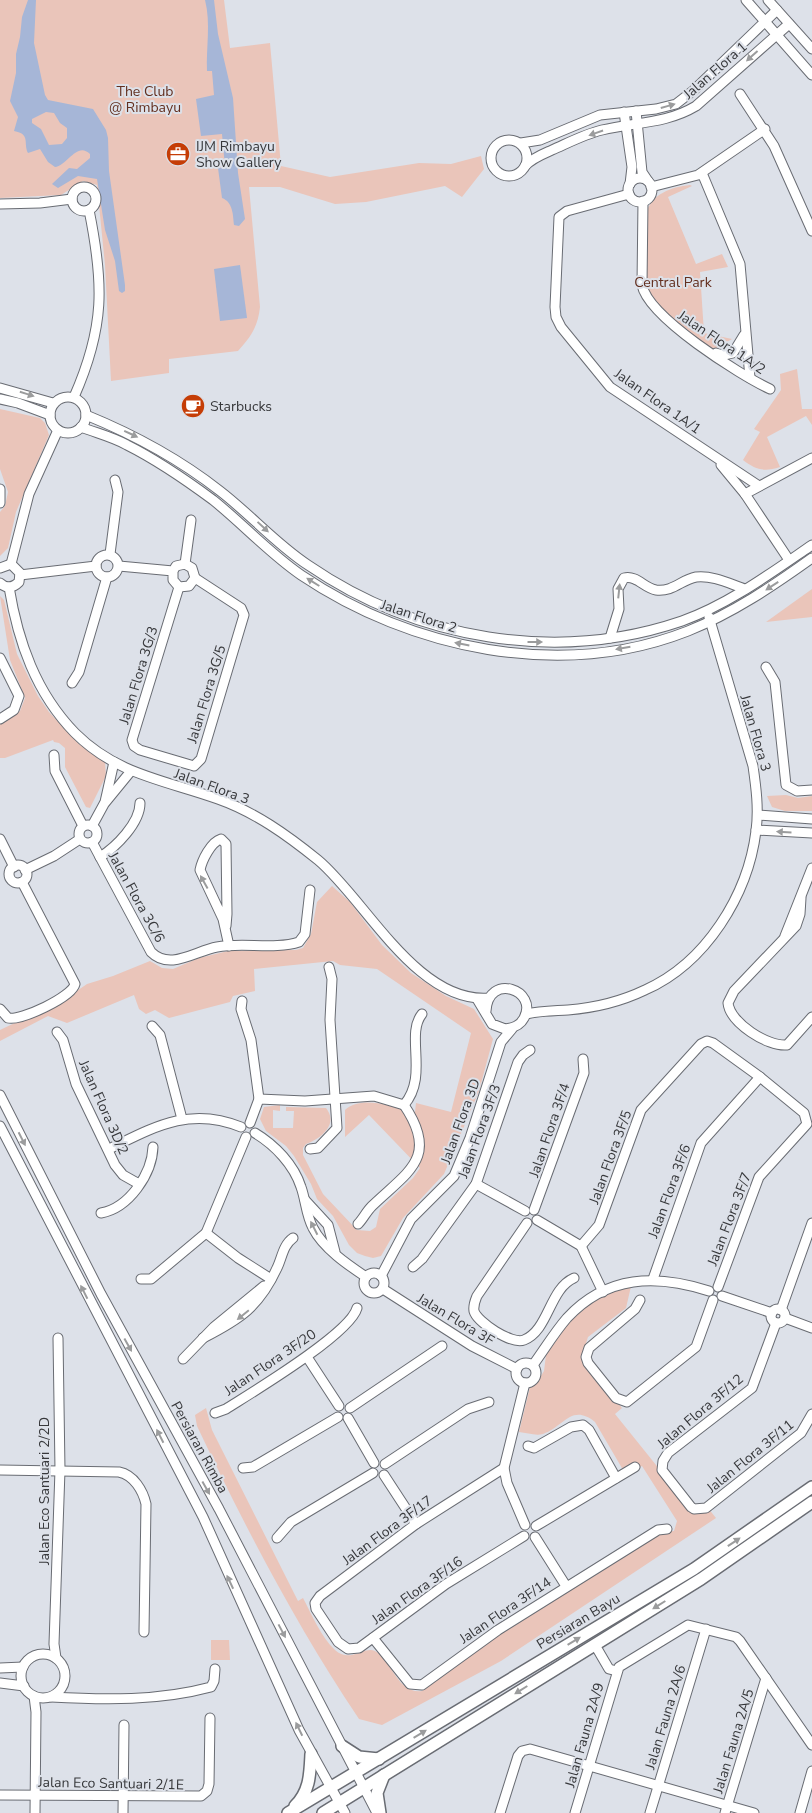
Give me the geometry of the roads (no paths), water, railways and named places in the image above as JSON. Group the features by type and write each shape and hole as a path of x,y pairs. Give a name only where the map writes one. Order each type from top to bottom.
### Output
{"main road":[{"name":"Persiaran Bayu","path":"289,1813 694,1569 812,1487"},
{"name":"Persiaran Bayu","path":"322,1813 342,1808 364,1788 385,1773 708,1574 812,1502"},
{"path":"342,1746 359,1756 379,1759"},
{"path":"289,1813 303,1798 310,1781 311,1754"},
{"path":"379,1813 378,1792 385,1773"}],"street":[{"path":"746,0 812,75"},
{"path":"768,0 812,49"},
{"name":"Jalan Flora 1","path":"521,143 540,140 600,115 670,106 684,98 777,10"},
{"name":"Jalan Flora 1","path":"525,166 532,159 602,130 670,119 696,106 789,24"},
{"path":"740,94 764,129 785,168 812,231"},
{"path":"624,112 632,167 629,194 633,200 644,201 650,196 650,184 642,172 636,111"},
{"path":"630,184 638,178 650,184 702,173 764,129"},
{"path":"508,139 521,143 527,154 525,166 515,175 506,176 494,168 491,160 492,151 500,142 508,139"},
{"path":"702,173 740,264 750,378"},
{"path":"72,199 77,189 88,187 96,196 95,204 90,210 98,255 100,289 97,328 89,364 74,397"},
{"name":"Jalan Flora 1A/1","path":"629,194 566,211 559,217 556,316 561,327 610,387 759,486"},
{"path":"0,204 40,204 72,199"},
{"path":"72,199 78,209 90,210"},
{"name":"Jalan Flora 1A/2","path":"644,201 643,291 668,322 708,351 770,389"},
{"path":"708,351 724,355 733,353 745,334"},
{"path":"0,388 53,403"},
{"path":"62,397 74,397 83,405 86,415 81,427 70,433 58,430 50,421 53,403 62,397"},
{"path":"0,399 18,403 50,415"},
{"name":"Jalan Flora 2","path":"86,415 131,433 182,462 227,496 306,564 367,600 440,628 480,636 527,642 573,642 646,632 684,620 706,610 745,589 812,544"},
{"name":"Jalan Flora 2","path":"81,427 125,444 167,468 213,500 299,574 329,592 362,611 437,639 526,654 573,654 649,643 688,631 711,620 758,595 812,558"},
{"path":"11,564 29,494 58,430"},
{"path":"714,457 745,494 790,560"},
{"path":"745,494 812,458"},
{"path":"110,554 118,496 115,480"},
{"path":"0,490 0,503"},
{"path":"185,564 191,520"},
{"path":"110,554 118,560 119,566 114,575 107,577 99,574 96,566 100,557 110,554"},
{"path":"0,568 11,564"},
{"path":"11,564 19,569 20,575 96,566"},
{"path":"185,564 194,570 195,578 189,586 179,587 172,580 173,571 176,566 185,564"},
{"path":"119,566 173,571"},
{"name":"Jalan Flora 3","path":"20,575 16,585 4,585 22,646 41,687 59,714 87,744 131,771 219,799 264,821 300,846 337,877 383,935 421,972 464,996 477,999 489,998 498,990 511,988 522,995 525,1001 543,1010"},
{"path":"72,683 79,672 107,577"},
{"path":"610,638 619,609 618,589 624,578 634,579 654,589 664,590 672,589 697,577 708,578 745,589"},
{"name":"Jalan Flora 3G/5","path":"186,765 194,766 201,760 243,620 242,608 195,578"},
{"name":"Jalan Flora 3G/3","path":"179,587 132,740 134,746 140,750 186,765"},
{"name":"Jalan Flora 3","path":"526,1014 543,1010 568,1010 620,999 646,990 687,962 705,945 722,923 742,886 758,815 753,766 711,620 706,610"},
{"path":"0,658 19,696 14,710 0,719"},
{"path":"766,667 775,682 787,787 792,790 812,790"},
{"path":"54,754 55,771 88,826 97,834 92,842 84,842 80,838 79,830 88,826 131,771"},
{"path":"104,804 114,762"},
{"path":"100,857 119,842 137,816 140,803"},
{"path":"758,815 812,819"},
{"path":"756,830 812,833"},
{"path":"25,870 54,856 80,838"},
{"path":"0,839 14,866"},
{"path":"226,926 200,870 204,858 216,840 224,840 226,846 226,926 229,946 293,943 302,940 305,934 310,890"},
{"name":"Jalan Flora 3C/6","path":"92,842 149,949 162,960 176,961 200,951 229,946"},
{"path":"14,866 20,866 25,870 26,877 22,882"},
{"path":"14,866 10,871 10,878 14,882 22,882"},
{"path":"812,868 801,898 798,920 792,932 785,936 730,994 728,1008 748,1030 774,1045 787,1045 812,1017"},
{"path":"0,883 10,878"},
{"path":"0,1009 8,1018 18,1019 70,992 76,984 22,882"},
{"path":"310,1149 318,1148 336,1131 336,1100 330,1020 332,979 329,967"},
{"path":"486,1011 489,998"},
{"path":"477,999 486,1011 492,1024 498,1028 512,1029 518,1026 526,1014 525,1001"},
{"path":"242,1002 242,1012 251,1040 259,1100 241,1132 272,1145 290,1165 303,1196 312,1227 320,1239 366,1277"},
{"path":"404,1105 410,1097 418,1074 416,1029 422,1014"},
{"path":"152,1026 160,1035 182,1119"},
{"path":"498,1028 501,1042"},
{"name":"Jalan Flora 3D","path":"381,1276 411,1219 449,1182 459,1166 501,1042 512,1029"},
{"name":"Jalan Flora 3D/2","path":"57,1032 63,1040 76,1084 119,1170 139,1184"},
{"name":"Jalan Flora 3F/5","path":"581,1246 599,1225 642,1110 701,1044 707,1041 713,1043 760,1077"},
{"name":"Jalan Flora 3F/3","path":"413,1267 422,1259 476,1184 518,1062 530,1050"},
{"name":"Jalan Flora 3F/4","path":"530,1211 584,1073 584,1059"},
{"name":"Jalan Flora 3F/7","path":"718,1287 759,1177 807,1124 806,1115 760,1077"},
{"name":"Jalan Flora 3F/6","path":"653,1279 701,1144 760,1077"},
{"name":"Persiaran Rimba","path":"0,1095 101,1294 218,1509 356,1773 379,1813"},
{"path":"259,1100 336,1100 374,1096 404,1105 420,1140 417,1160 411,1170 370,1208 358,1224"},
{"path":"109,1149 152,1128 182,1119 214,1120 255,1127 206,1234 151,1279 142,1279"},
{"name":"Persiaran Rimba","path":"0,1126 203,1517 247,1619 311,1754 342,1808"},
{"path":"101,1213 110,1210 128,1198 139,1184 151,1158 153,1147"},
{"path":"476,1184 537,1213 537,1220"},
{"path":"303,1196 328,1225 336,1252"},
{"path":"527,1223 523,1216 530,1211"},
{"path":"537,1220 581,1246 603,1292"},
{"path":"527,1223 534,1223 537,1220"},
{"path":"527,1223 477,1296 474,1308 478,1317 507,1339 525,1340 536,1329 563,1286 574,1278"},
{"path":"812,1223 783,1314 782,1322 776,1323 772,1320 772,1313 776,1309 783,1314 812,1328"},
{"path":"206,1234 238,1258 271,1279"},
{"path":"183,1359 203,1338 271,1279 288,1242 293,1238"},
{"path":"372,1273 381,1276 384,1282 383,1289 374,1294 368,1292 363,1283 366,1277 372,1273"},
{"path":"533,1365 568,1317 581,1305 603,1292 628,1282 653,1279 677,1282 709,1290 713,1287 718,1287 722,1290 722,1296 718,1300 713,1300"},
{"name":"Jalan Flora 3F","path":"383,1289 472,1346 517,1369"},
{"path":"709,1290 709,1296 713,1300"},
{"path":"722,1296 772,1313"},
{"path":"640,1300 636,1309 589,1348 586,1357 616,1398 627,1402 696,1347 713,1300"},
{"name":"Jalan Flora 3F/20","path":"215,1413 226,1409 307,1357 352,1319 357,1308"},
{"name":"Jalan Flora 3F/12","path":"676,1490 662,1470 664,1458 752,1388 776,1323"},
{"name":"Jalan Eco Santuari 2/2D","path":"56,1658 54,1644 60,1470 58,1338"},
{"path":"350,1408 442,1346"},
{"path":"307,1357 339,1406"},
{"path":"525,1383 517,1377 517,1369 524,1363 533,1365"},
{"path":"525,1383 533,1381 536,1376 533,1365"},
{"path":"525,1383 504,1468 507,1483 525,1525"},
{"path":"385,1464 468,1409 489,1402"},
{"path":"339,1406 345,1405 350,1408"},
{"path":"339,1406 336,1411 338,1417 343,1420 348,1418 351,1413 350,1408"},
{"name":"Jalan Flora 3F/11","path":"676,1490 694,1509 709,1506 801,1433 812,1414"},
{"path":"243,1468 253,1467 338,1417"},
{"path":"348,1418 374,1463"},
{"path":"528,1446 534,1448 571,1427 583,1425 588,1430 616,1478"},
{"path":"380,1461 385,1464 387,1469 384,1475 378,1477 372,1473 371,1468 374,1463 380,1461"},
{"path":"536,1526 635,1467"},
{"name":"Jalan Flora 3F/17","path":"329,1630 316,1609 318,1598 416,1524 504,1468"},
{"path":"0,1470 60,1470 125,1473 131,1476 145,1498 144,1632"},
{"path":"277,1538 291,1522 372,1473"},
{"path":"384,1475 416,1524"},
{"path":"531,1523 536,1526 538,1532 535,1537 529,1539 524,1536 522,1530 525,1525 531,1523"},
{"name":"Jalan Flora 3F/14","path":"374,1638 408,1682 418,1686 566,1586 661,1528 667,1529"},
{"name":"Jalan Flora 3F/16","path":"329,1630 340,1644 348,1649 359,1648 446,1584 524,1536"},
{"path":"535,1537 566,1586"},
{"path":"617,1671 624,1664 688,1626 736,1637 812,1745"},
{"name":"Jalan Fauna 2A/6","path":"650,1813 706,1629"},
{"path":"35,1813 36,1712 34,1696 24,1686 21,1676 24,1667 32,1658 44,1654 54,1644"},
{"name":"Jalan Fauna 2A/9","path":"575,1813 617,1671 609,1669 595,1645"},
{"path":"44,1654 56,1658 63,1667 63,1684 73,1698"},
{"path":"0,1668 24,1667"},
{"path":"34,1696 115,1700 190,1694 211,1687 214,1681 215,1669"},
{"name":"Jalan Fauna 2A/5","path":"727,1809 766,1678"},
{"path":"0,1683 24,1686"},
{"path":"36,1712 48,1697 63,1684"},
{"name":"Jalan Eco Santuari 2/1E","path":"0,1795 194,1798 201,1796 207,1791 209,1784 210,1718"},
{"path":"123,1813 124,1725"},
{"path":"500,1813 518,1756 522,1751 530,1749 658,1786 727,1809 754,1813"},
{"path":"800,1813 812,1771"}],"water":[{"path":"28,0 36,0 34,43 45,95 48,100 93,109 106,130 109,171 125,285 125,291 122,293 119,291 115,261 105,230 97,179 78,176 58,188 52,184 69,168 77,169 90,158 90,154 81,150 55,167 48,162 40,149 28,153 25,137 23,134 14,131 18,117 10,101 16,73 16,54 22,17","holes":["46,112 54,113 60,123 67,128 67,138 62,144 49,145 41,129 32,123 32,119"]},
{"path":"205,0 214,0 218,34 233,98 238,173 245,219 239,226 234,225 230,206 222,198 218,168 225,167 222,134 201,136 196,99 214,95 212,71 207,71 208,27"},
{"path":"240,265 247,318 220,321 214,269"}],"place":[{"name":"IJM Rimbayu Show Gallery","path":"178,154"},
{"name":"Starbucks","path":"193,406"}],"park label":[{"name":"The Club @ Rimbayu","path":"145,99"},
{"name":"Central Park","path":"673,282"}]}
